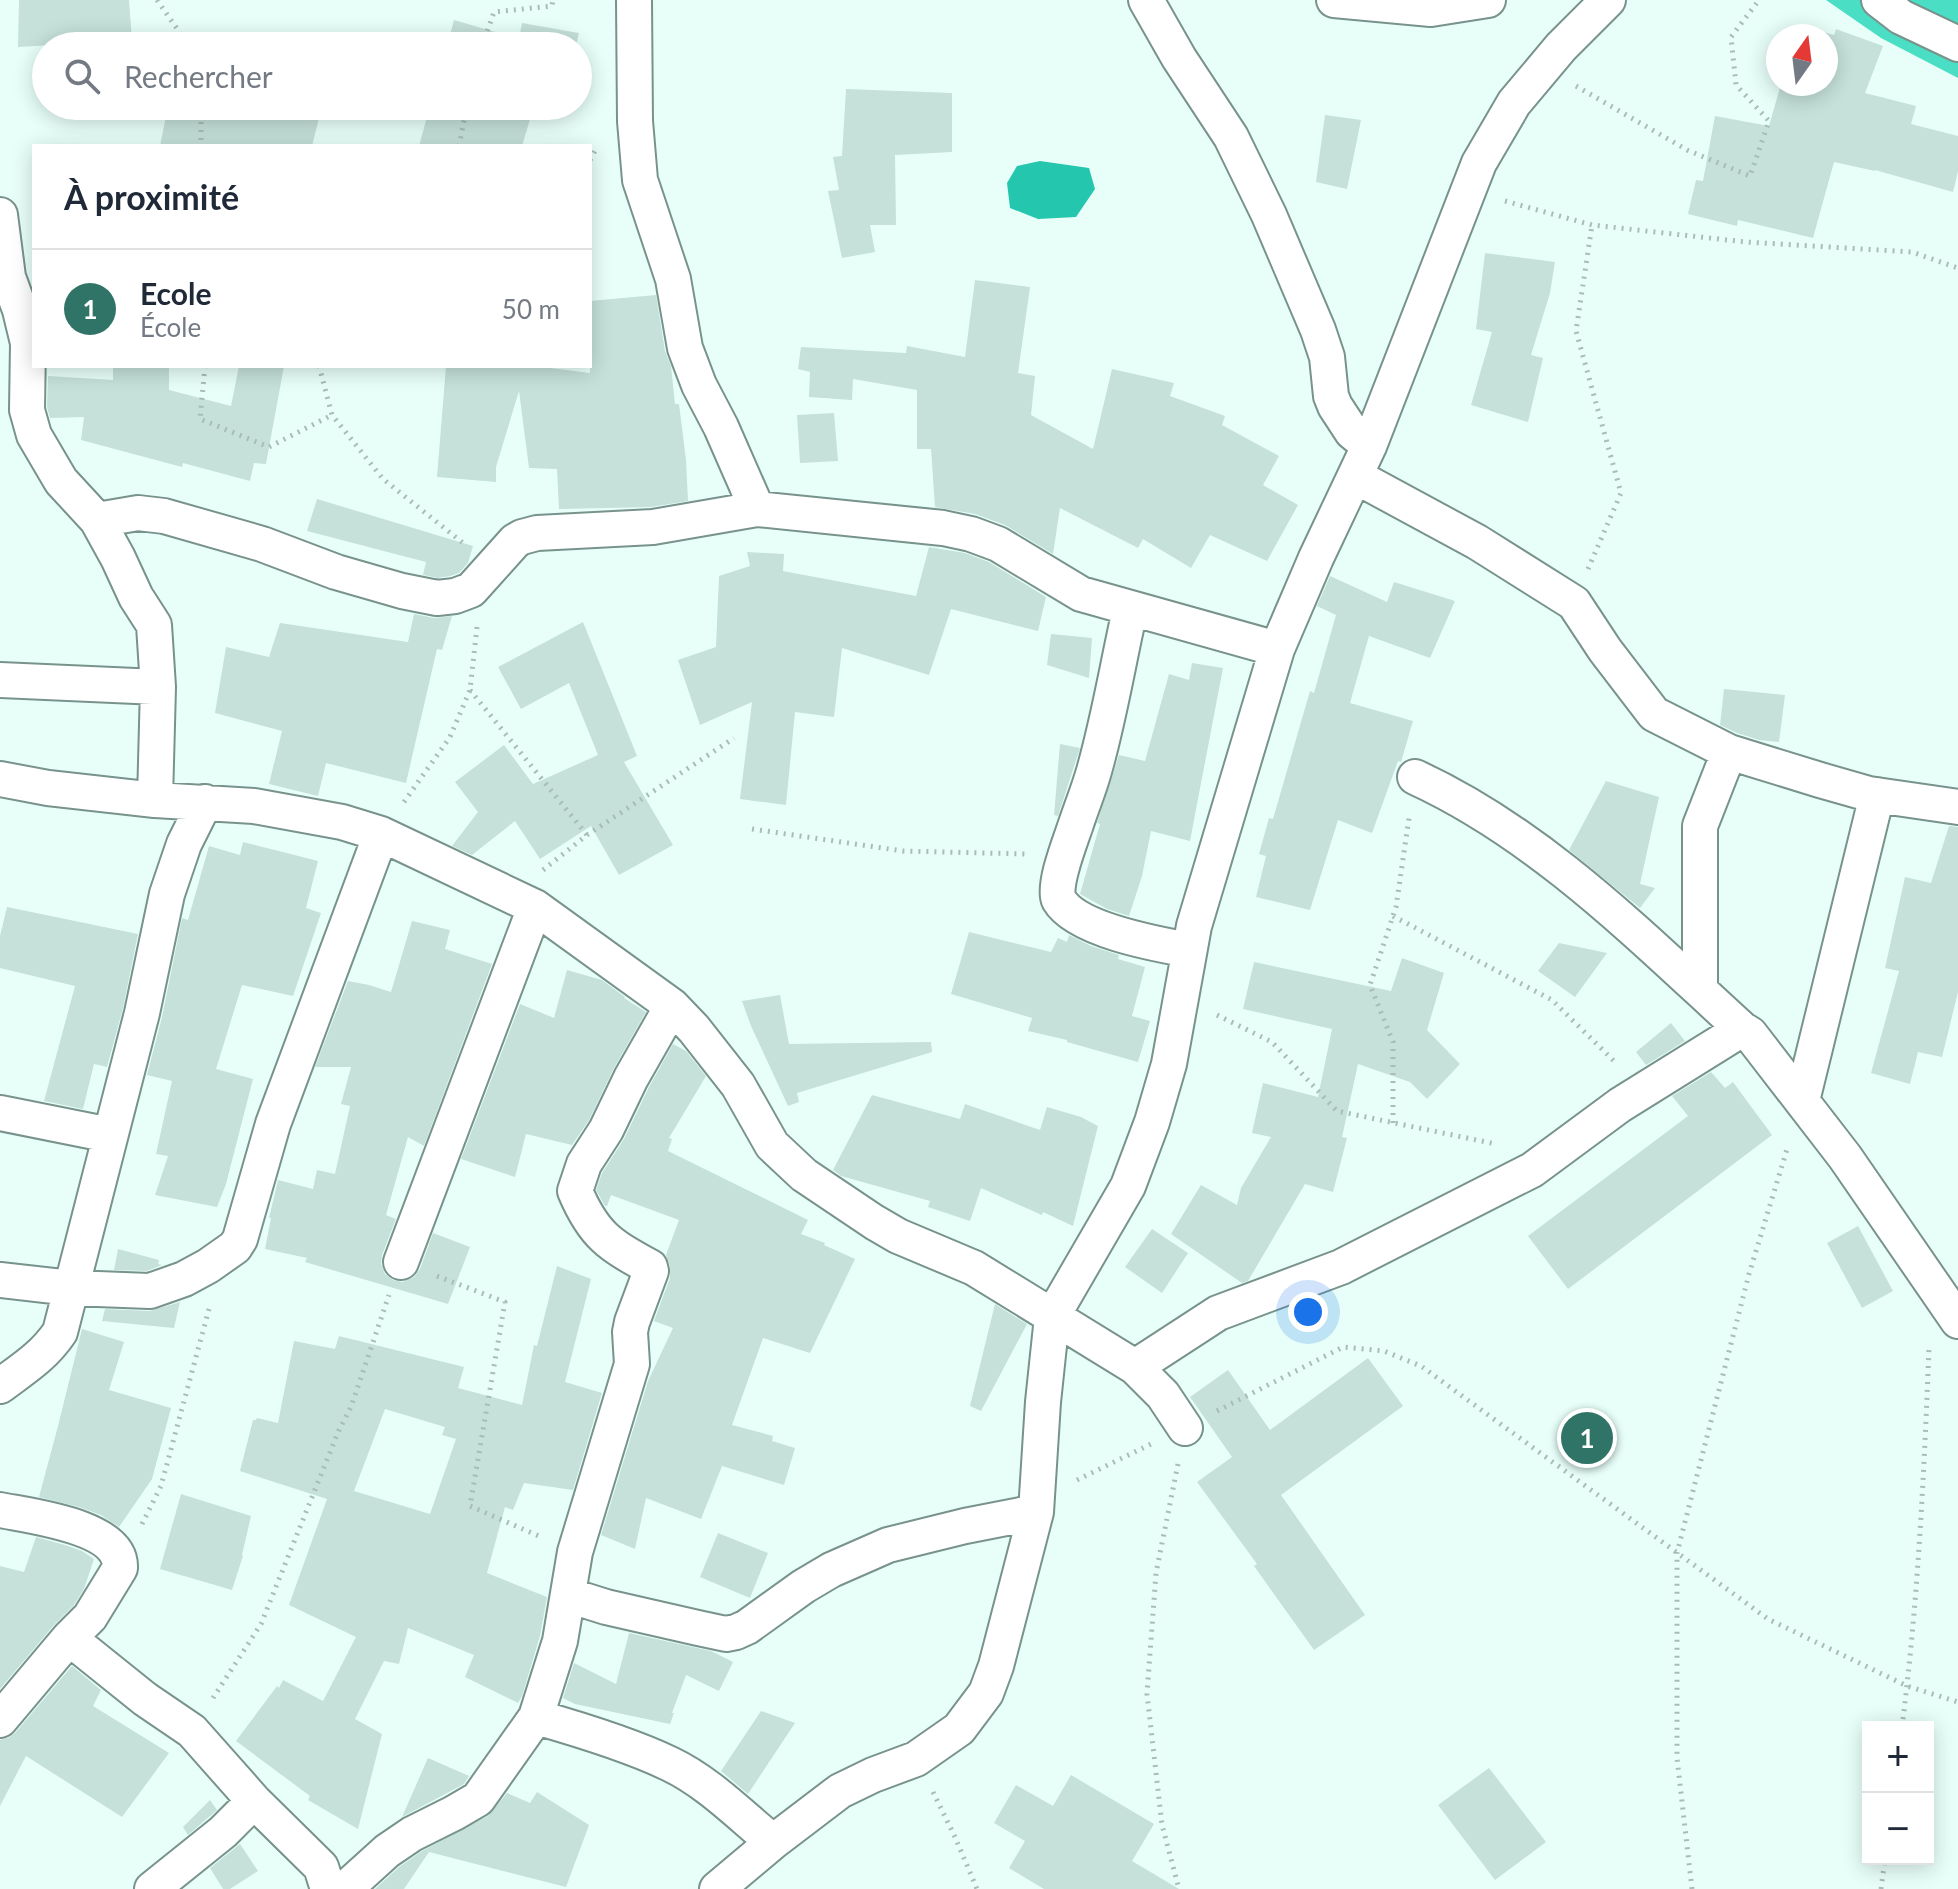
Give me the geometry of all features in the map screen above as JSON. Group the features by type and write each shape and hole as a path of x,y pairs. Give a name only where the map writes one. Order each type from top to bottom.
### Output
{"street":[{"path":"634,0 635,121 640,180 673,279 685,348 757,509"},
{"path":"1146,0 1179,58 1231,137 1269,215 1318,330 1327,357 1331,396 1352,432 1362,461 1477,542 1574,603 1654,714 1729,752 1820,780 1877,795 1958,807"},
{"path":"1334,0 1431,9 1488,0"},
{"path":"717,1889 840,1791 916,1759 959,1729 986,1693 996,1666 1036,1512 1052,1317 1128,1186 1152,1122 1169,1064 1194,926 1277,649 1362,461 1479,163 1514,103 1561,47 1608,0"},
{"path":"1879,0 1901,17 1958,44"},
{"path":"0,215 8,277 28,343 14,403 61,481 97,520 136,597 154,625 158,687 155,800"},
{"path":"97,520 138,513 164,516 221,531 349,576 437,598 471,590 515,541 537,533 653,527 757,509 903,523 971,534 1017,554 1042,573 1081,594 1277,649"},
{"path":"1130,610 1094,770 1066,855 1057,896 1076,916 1111,932 1189,950"},
{"path":"0,680 158,687"},
{"path":"1700,990 1700,826 1729,752"},
{"path":"1415,777 1512,832 1606,905 1750,1034 1845,1157 1948,1281 1958,1321"},
{"path":"0,779 48,788 155,800 254,806 342,822 381,834 524,902 672,1006 738,1085 772,1145 804,1175 898,1236 974,1268 1135,1367 1163,1395 1185,1428"},
{"path":"1802,1101 1877,795"},
{"path":"0,1386 35,1362 60,1332 142,1013 167,894 184,844 205,802"},
{"path":"0,1280 71,1288 150,1291 184,1279 235,1247 240,1239 273,1124 381,834"},
{"path":"401,1262 506,990 524,902"},
{"path":"345,1889 387,1851 412,1834 478,1799 536,1717 560,1641 575,1552 632,1364 632,1322 651,1271 650,1267 620,1250 597,1231 575,1191 584,1164 606,1130 672,1006"},
{"path":"1135,1367 1218,1313 1341,1267 1532,1170 1620,1105 1742,1029"},
{"path":"0,1113 110,1135"},
{"path":"0,1510 74,1525 93,1534 114,1551 120,1568 90,1617 0,1720"},
{"path":"568,1595 606,1607 726,1634 747,1627 831,1570 888,1545 1036,1512"},
{"path":"69,1638 145,1699 192,1731 254,1801 321,1867 328,1889"},
{"path":"536,1717 671,1765 702,1784 773,1842"},
{"path":"152,1889 223,1832 254,1801"}],"path":[{"path":"157,0 179,32"},
{"path":"487,32 494,12 552,6 553,0"},
{"path":"1545,67 1687,150 1750,176 1769,121 1736,85 1731,37 1759,0"},
{"path":"201,120 201,144"},
{"path":"459,144 464,120"},
{"path":"1469,191 1592,225 1746,242 1912,252 1958,268"},
{"path":"1574,603 1621,493 1576,331 1592,225"},
{"path":"205,368 200,419 269,447 332,415"},
{"path":"320,368 332,415 383,479 488,573 470,690 450,737 381,834"},
{"path":"470,690 587,835"},
{"path":"524,902 587,835 734,738"},
{"path":"1393,1123 1393,1042 1370,985 1396,907 1415,777"},
{"path":"752,829 903,851 1066,855"},
{"path":"1393,916 1552,1000 1644,1091"},
{"path":"1181,997 1272,1042 1337,1111 1551,1155"},
{"path":"1692,1889 1677,1758 1677,1553 1749,1274 1802,1101"},
{"path":"120,1568 161,1486 224,1255"},
{"path":"192,1731 261,1624 351,1407 401,1262 505,1302 470,1506 575,1552"},
{"path":"1903,1721 1924,1475 1930,1329 1948,1281"},
{"path":"1036,1512 1066,1485 1343,1347 1384,1351 1421,1366 1768,1619 1907,1686 1958,1702"},
{"path":"1179,1889 1162,1825 1147,1694 1156,1573 1185,1428"},
{"path":"916,1759 977,1889"},
{"path":"1881,1889 1884,1865"}],"shaded area":[{"path":"1826,0 1958,0 1958,78 1881,38"},
{"path":"1040,161 1089,168 1095,189 1076,217 1038,219 1010,208 1007,183 1017,166"}],"building":[{"path":"19,0 129,0 131,32 32,32 32,46 18,47"},
{"path":"454,20 495,32 451,32"},
{"path":"522,23 573,32 520,32"},
{"path":"1838,30 1883,46 1865,93 1916,106 1911,124 1958,136 1958,171 1953,192 1834,162 1813,238 1738,220 1737,226 1688,214 1696,180 1703,181 1715,116 1769,126 1778,96 1838,96"},
{"path":"846,89 952,93 952,152 895,155 896,225 870,225 875,252 842,258 828,191 839,190 833,157 842,156"},
{"path":"1325,115 1361,120 1347,189 1316,182"},
{"path":"165,120 318,120 312,144 160,144"},
{"path":"426,120 530,120 523,144 420,144"},
{"path":"1485,253 1555,262 1550,293 1531,355 1543,358 1528,422 1471,405 1492,332 1476,329"},
{"path":"975,280 1030,287 1018,373 1035,376 1031,415 1093,449 1112,369 1174,383 1170,396 1225,416 1222,425 1279,456 1263,485 1298,505 1267,561 1210,535 1191,568 1143,539 1138,548 1060,508 1053,554 1005,525 975,514 935,507 931,449 917,449 917,390 853,379 852,400 809,397 810,372 798,369 801,347 906,353 907,346 965,357"},
{"path":"656,295 665,351 671,366 675,404 679,404 688,501 651,507 559,509 557,469 529,468 519,391 496,467 496,482 437,477 446,368 550,368 590,373 592,301"},
{"path":"113,368 169,368 169,390 231,406 239,368 284,368 266,464 254,463 250,481 183,463 182,467 81,440 84,417 50,418 47,407 48,376 113,380"},
{"path":"834,413 838,461 800,463 797,415"},
{"path":"317,499 473,546 468,563 459,573 438,578 423,575 426,562 307,531"},
{"path":"929,547 965,553 989,562 1046,597 1038,631 951,609 929,675 842,648 834,717 795,712 786,805 740,799 752,702 700,725 678,660 716,647 719,576 750,566 747,552 784,554 783,571 916,596"},
{"path":"1330,576 1387,602 1394,582 1455,601 1430,658 1369,636 1350,703 1413,721 1401,762 1398,761 1372,833 1338,820 1310,910 1256,897 1266,856 1259,854 1269,818 1273,819 1310,691 1314,693 1336,615 1317,606"},
{"path":"414,614 434,618 452,616 442,650 437,649 406,783 326,763 318,796 269,784 282,731 215,713 226,647 269,657 280,623 408,642"},
{"path":"583,622 637,756 624,762 673,845 619,875 591,826 540,859 515,821 472,855 452,846 478,812 455,782 504,745 533,784 598,755 569,683 521,709 498,667"},
{"path":"1051,634 1092,638 1089,678 1047,665"},
{"path":"1192,663 1223,668 1190,841 1151,831 1142,876 1129,916 1107,909 1080,894 1100,824 1097,823 1119,755 1145,761 1169,674 1189,680"},
{"path":"1724,689 1785,695 1779,742 1759,740 1720,725"},
{"path":"1060,744 1080,748 1058,816 1054,815"},
{"path":"1606,781 1659,797 1640,884 1655,888 1640,908 1569,850"},
{"path":"1949,826 1958,827 1958,992 1942,1057 1918,1052 1910,1084 1871,1073 1899,971 1885,968 1905,877 1931,883"},
{"path":"243,842 318,861 306,908 321,913 293,996 242,985 216,1069 253,1079 226,1184 217,1207 155,1195 168,1156 156,1154 172,1081 147,1075 182,918 188,920 209,846 240,855"},
{"path":"7,907 138,934 107,1067 94,1064 83,1109 44,1101 75,986 0,968 0,936"},
{"path":"412,921 450,930 445,949 492,964 424,1146 408,1137 386,1215 396,1219 381,1264 385,1274 393,1280 403,1282 414,1277 433,1233 470,1247 448,1304 305,1262 307,1258 265,1249 278,1180 313,1189 317,1170 335,1174 350,1106 341,1104 351,1067 315,1067 348,981 391,992"},
{"path":"969,932 1051,952 1058,938 1067,942 1069,935 1119,955 1118,959 1145,967 1132,1016 1150,1021 1138,1062 1028,1031 1032,1018 951,994"},
{"path":"1559,943 1607,953 1575,997 1538,971"},
{"path":"1402,958 1444,973 1427,1030 1460,1064 1427,1099 1410,1082 1358,1064 1342,1137 1347,1138 1333,1192 1305,1184 1248,1281 1242,1283 1171,1234 1201,1185 1237,1205 1241,1188 1271,1137 1252,1133 1263,1083 1318,1097 1332,1029 1243,1009 1254,962 1391,991"},
{"path":"567,970 602,980 646,1012 589,1120 572,1145 526,1134 515,1177 461,1159 520,1004 554,1018"},
{"path":"780,995 789,1044 931,1042 932,1052 797,1093 799,1102 788,1106 742,1001"},
{"path":"1671,1023 1685,1041 1646,1065 1636,1052"},
{"path":"673,1044 686,1051 706,1076 669,1138 672,1139 668,1151 808,1220 801,1234 855,1259 810,1353 763,1338 732,1425 773,1436 772,1441 795,1448 784,1485 722,1466 701,1519 646,1498 635,1549 601,1535 648,1381 673,1328 654,1321 670,1278 666,1255 679,1220 611,1195 605,1206 596,1190 602,1173 624,1139"},
{"path":"1711,1072 1725,1088 1733,1082 1772,1135 1568,1289 1528,1236 1688,1116 1672,1096"},
{"path":"872,1095 960,1119 965,1104 1040,1130 1047,1107 1081,1117 1098,1126 1073,1226 981,1188 970,1221 928,1207 930,1201 841,1176 833,1170"},
{"path":"1858,1226 1893,1291 1862,1308 1827,1243"},
{"path":"1152,1229 1188,1253 1162,1293 1125,1267"},
{"path":"118,1249 159,1260 158,1264 162,1265 147,1271 114,1270"},
{"path":"557,1266 591,1279 565,1382 602,1393 573,1490 524,1483 513,1510 505,1507 487,1573 547,1597 540,1636 522,1696 518,1703 465,1677 474,1655 408,1628 399,1664 384,1661 355,1719 382,1734 358,1829 308,1800 310,1796 236,1741 283,1680 323,1701 356,1637 289,1605 327,1499 240,1471 253,1420 257,1418 278,1423 294,1341 335,1349 339,1336 464,1367 458,1388 522,1405 534,1345 537,1346","holes":["385,1409 445,1427 442,1435 456,1439 430,1514 354,1491"]},
{"path":"180,1302 174,1328 102,1321 105,1309 150,1311"},
{"path":"995,1304 1027,1324 981,1411 970,1406"},
{"path":"82,1329 124,1342 109,1390 171,1408 152,1479 119,1527 101,1515 39,1497"},
{"path":"1368,1358 1403,1406 1281,1495 1365,1615 1314,1650 1197,1482 1232,1457 1190,1397 1228,1370 1270,1430"},
{"path":"181,1494 251,1516 232,1590 160,1569"},
{"path":"718,1533 768,1553 750,1598 700,1577"},
{"path":"36,1537 82,1551 94,1559 84,1589 74,1605 0,1689 0,1566 24,1572"},
{"path":"629,1633 711,1651 733,1662 719,1691 686,1675 670,1724 575,1704 563,1698 574,1663 616,1684"},
{"path":"72,1666 101,1690 93,1706 169,1753 122,1817 26,1756 0,1806 0,1740 15,1733"},
{"path":"761,1711 795,1723 748,1794 721,1771"},
{"path":"428,1758 469,1776 464,1784 402,1817"},
{"path":"1489,1768 1546,1842 1495,1880 1438,1805"},
{"path":"1071,1775 1154,1824 1132,1861 1179,1889 1044,1889 1009,1868 1025,1841 994,1823 1016,1785 1053,1806"},
{"path":"537,1792 589,1825 566,1887 429,1852 404,1889 375,1889 422,1851 488,1816 507,1793 530,1803"},
{"path":"210,1800 217,1810 188,1835 183,1827"},
{"path":"240,1844 258,1871 230,1889 223,1889 210,1868"}],"place":[{"name":"Ecole","path":"1587,1438"}]}
